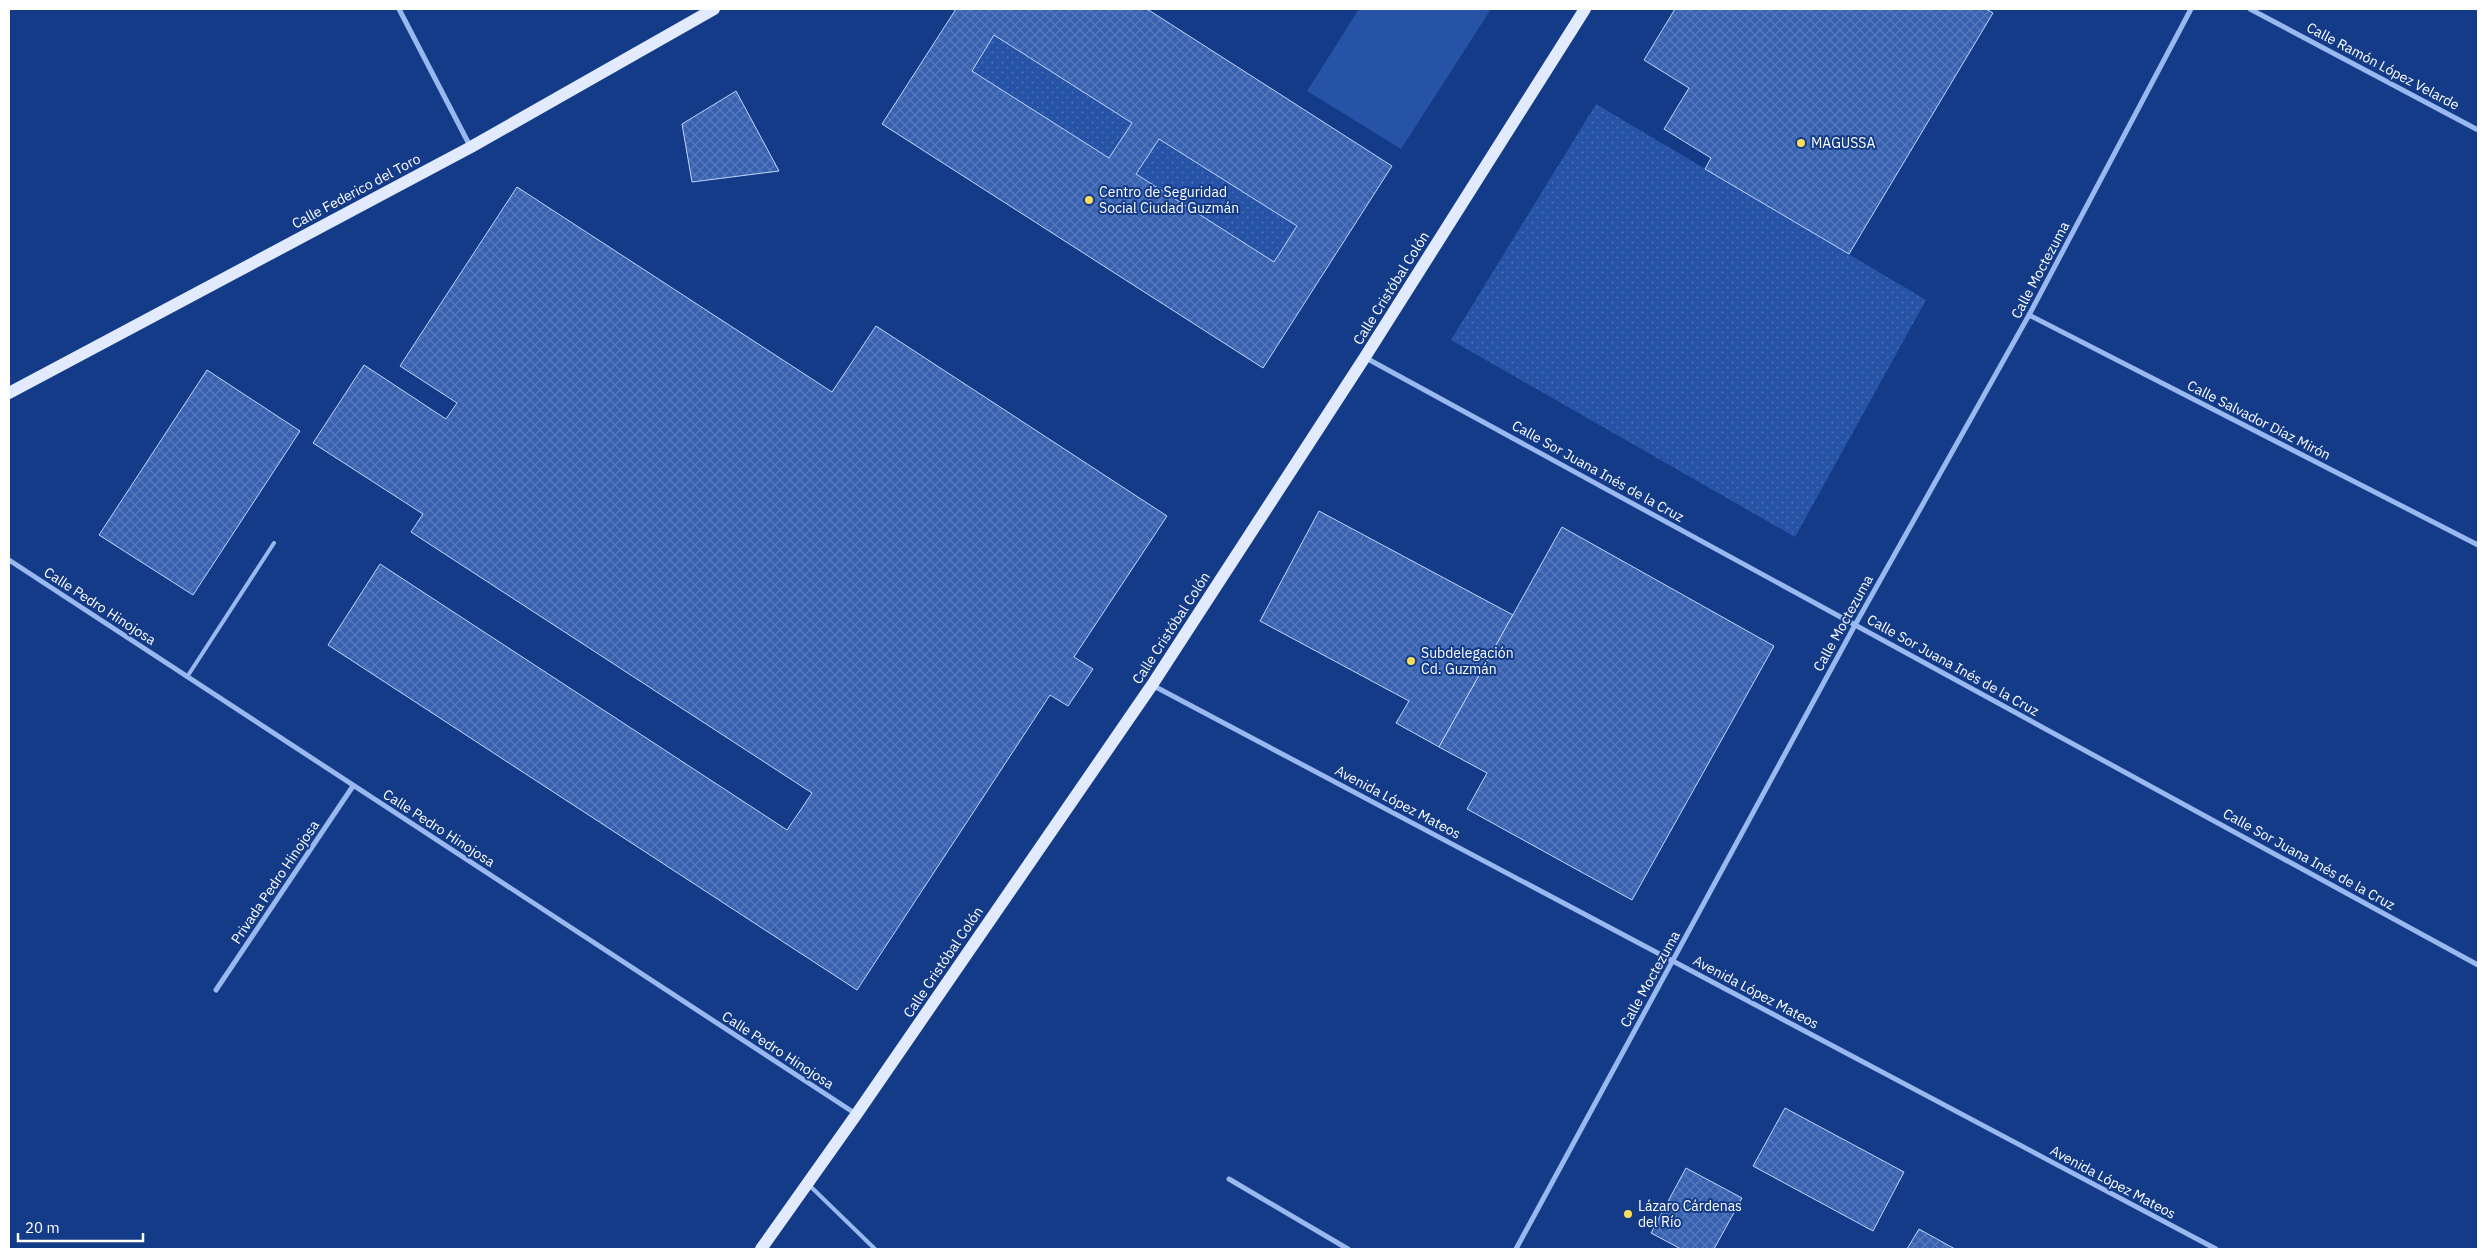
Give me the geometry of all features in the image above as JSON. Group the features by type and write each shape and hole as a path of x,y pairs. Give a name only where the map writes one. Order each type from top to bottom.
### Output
{"main road":[{"name":"Calle Federico del Toro","path":"9,393 471,147 714,9"},
{"name":"Calle Cristóbal Colón","path":"761,1249 856,1115 1152,685 1365,357 1585,9"}],"street":[{"path":"399,9 471,147"},
{"name":"Calle Moctezuma","path":"1516,1249 1855,625 2029,315 2191,9"},
{"name":"Calle Ramón López Velarde","path":"2250,9 2478,130"},
{"name":"Calle Salvador Díaz Mirón","path":"2029,315 2478,545"},
{"name":"Calle Sor Juana Inés de la Cruz","path":"1365,357 2478,965"},
{"name":"Calle Pedro Hinojosa","path":"9,560 856,1115"},
{"name":"Avenida López Mateos","path":"1152,685 2208,1247 2216,1249"},
{"name":"Privada Pedro Hinojosa","path":"216,990 353,786"},
{"path":"1229,1179 1348,1249"}],"lane":[{"path":"187,676 274,543"},
{"path":"808,1184 874,1249"}],"shaded area":[{"path":"1359,9 1491,9 1401,149 1307,91"},
{"path":"994,35 1132,123 1109,158 972,71"},
{"path":"1596,104 1926,300 1795,537 1451,340"},
{"path":"1159,139 1297,226 1274,262 1136,174"}],"building":[{"name":"Centro de Seguridad Social Ciudad Guzmán","path":"956,9 1147,9 1392,166 1263,368 882,124","holes":["994,35 1132,123 1109,158 972,71","1159,139 1297,226 1274,262 1136,174"]},
{"name":"MAGUSSA","path":"1675,9 1986,9 1993,13 1849,254 1705,169 1711,158 1664,129 1689,88 1644,60"},
{"path":"736,91 779,171 692,182 682,124"},
{"path":"517,187 832,392 876,326 1167,516 1074,657 1093,669 1068,706 1050,695 857,990 328,645 380,564 787,830 812,793 411,532 423,514 313,443 364,365 446,419 457,403 400,366"},
{"path":"207,370 300,431 193,595 99,535"},
{"name":"Subdelegación Cd. Guzmán","path":"1319,511 1513,615 1439,747 1396,723 1409,701 1260,621"},
{"path":"1562,527 1774,646 1632,900 1467,809 1487,773 1439,747"},
{"path":"1785,1108 1904,1172 1873,1231 1753,1166"},
{"path":"1686,1168 1742,1198 1714,1249 1681,1249 1651,1233"},
{"path":"1919,1229 1955,1249 1907,1249"}],"place":[{"name":"MAGUSSA","path":"1801,143"},
{"name":"Centro de Seguridad Social Ciudad Guzmán","path":"1089,200"},
{"name":"Subdelegación Cd. Guzmán","path":"1411,661"},
{"name":"Lázaro Cárdenas del Río","path":"1628,1214"}]}
